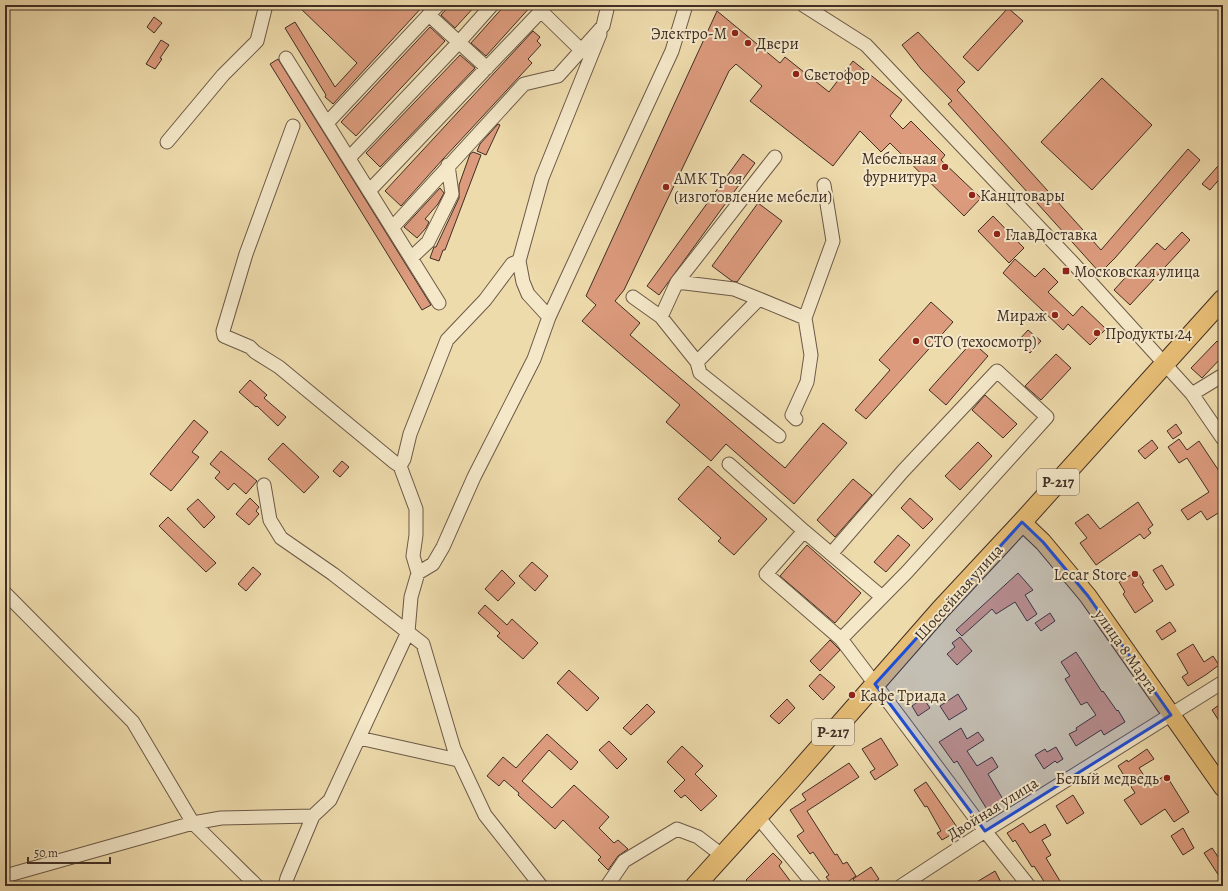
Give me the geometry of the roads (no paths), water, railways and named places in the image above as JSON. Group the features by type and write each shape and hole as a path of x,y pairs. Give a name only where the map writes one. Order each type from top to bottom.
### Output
{"highway":[{"name":"Шоссейная улица","path":"695,886 758,817 940,610 1022,522 1223,299"}],"main road":[{"name":"улица 8 Марта","path":"1022,522 1043,542 1088,596 1223,788"}],"street":[{"path":"167,142 223,75 257,41 266,5"},
{"path":"348,158 460,42 492,5"},
{"path":"549,317 528,294 523,282 519,261 542,178 603,26 608,5"},
{"path":"418,573 433,564 443,547 474,477 534,358 549,317 672,51 686,5"},
{"path":"804,5 866,45 1046,234 1192,394 1223,439"},
{"path":"327,123 434,10 460,42 487,68"},
{"path":"369,191 541,11 581,50"},
{"path":"392,228 448,165 524,84 558,76 603,26"},
{"path":"286,58 439,303"},
{"path":"285,886 313,816 330,800 408,632 411,597 418,573 413,556 416,535 416,509 400,466 279,367 254,352 250,347 224,336 223,331 246,254 293,126"},
{"path":"661,318 677,282 775,157"},
{"path":"411,258 428,242 452,194 448,165"},
{"path":"796,419 792,415 806,382 811,355 805,318 833,241 824,185"},
{"path":"400,466 404,460 410,434 447,340 485,300 512,264 519,261"},
{"path":"677,282 734,289 805,318"},
{"path":"633,297 661,318 697,362 700,373 779,436"},
{"path":"697,362 759,299"},
{"path":"831,554 903,471 997,371 1047,417 907,572 841,639"},
{"path":"1192,394 1223,374"},
{"path":"729,464 804,531 882,597"},
{"path":"264,486 270,520 281,538 333,574 423,644 458,760 485,815 541,886"},
{"path":"804,531 766,574 841,639 985,832 1029,886"},
{"path":"5,593 133,722 193,824 257,886"},
{"name":"Двойная улица","path":"901,886 1223,682"},
{"path":"359,738 458,760"},
{"path":"5,876 193,824 221,818 313,816"},
{"path":"758,817 816,886"},
{"path":"607,886 624,861 677,829 698,838 723,856"}],"place":[{"name":"Электро-М","path":"735,33"},
{"name":"Двери","path":"748,43"},
{"name":"Светофор","path":"796,74"},
{"name":"Мебельная фурнитура","path":"945,167"},
{"name":"АМК Троя (изготовление мебели)","path":"666,187"},
{"name":"Канцтовары","path":"972,195"},
{"name":"ГлавДоставка","path":"997,234"},
{"name":"Московская улица","path":"1066,271"},
{"name":"Мираж","path":"1055,315"},
{"name":"Продукты 24","path":"1097,333"},
{"name":"СТО (техосмотр)","path":"916,341"},
{"name":"Lecar Store","path":"1135,574"},
{"name":"Кафе Триада","path":"852,695"},
{"name":"Белый медведь","path":"1167,778"}]}
